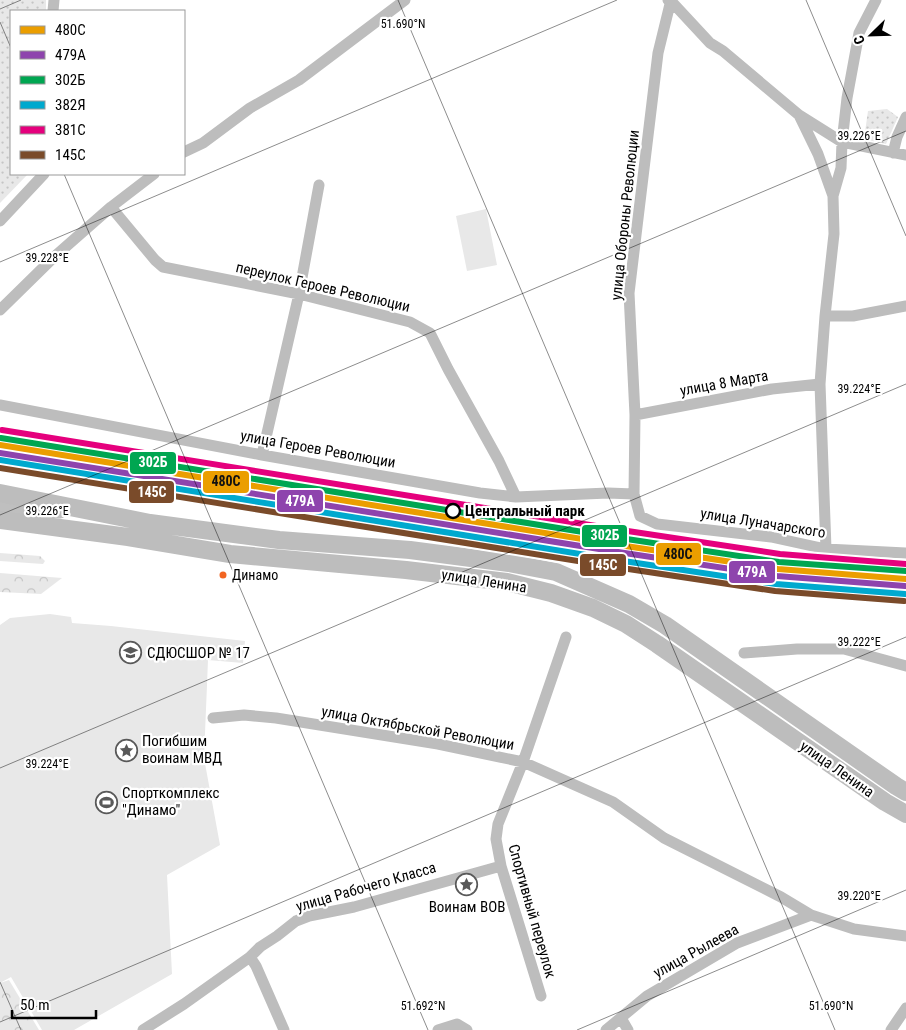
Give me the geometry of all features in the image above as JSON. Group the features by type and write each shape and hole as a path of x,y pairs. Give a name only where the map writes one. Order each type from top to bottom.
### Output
{"main road":[{"path":"0,493 94,512"},
{"name":"улица Ленина","path":"0,509 94,512 150,532 230,554 406,570 507,582 551,593 593,608 626,624 885,802 906,814"},
{"name":"улица Ленина","path":"0,520 410,550 509,563 556,572 629,604 665,625 906,792"}],"street":[{"path":"185,151 203,142 250,108 299,80 405,0"},
{"path":"670,0 710,43 723,51 799,116 842,142 906,155"},
{"name":"улица Обороны Революции","path":"634,494 635,415 629,293 658,54 670,0"},
{"path":"826,549 820,384 834,234 834,196 841,168 847,98 858,32 876,0"},
{"path":"799,116 818,154 834,196"},
{"path":"893,153 897,137 906,117"},
{"path":"0,221 43,175"},
{"path":"0,310 53,258 111,207 153,175"},
{"path":"262,455 299,294 319,184"},
{"name":"переулок Героев Революции","path":"111,207 155,260 164,267 299,294 410,322 430,333 499,460 516,497"},
{"path":"825,316 853,316 906,306"},
{"name":"улица 8 Марта","path":"635,415 772,389 820,384"},
{"name":"улица Героев Революции","path":"0,405 262,455 480,493 516,497 608,493 634,494"},
{"name":"улица Луначарского","path":"634,494 640,516 657,524 771,537 826,549 906,553"},
{"name":"Спортивный переулок","path":"541,996 501,866 496,839 498,824 566,637"},
{"path":"744,653 797,649 844,649 906,666"},
{"name":"улица Октябрьской Революции","path":"213,718 244,715 276,718 438,744 522,762 613,802 664,838 780,896 811,915 854,929 906,936"},
{"name":"улица Рабочего Класса","path":"143,1030 184,1004 250,957 260,947 296,921 310,916 354,907 501,866"},
{"name":"улица Рылеева","path":"606,1030 647,996 737,943 811,915"},
{"path":"250,957 256,966 284,1030"},
{"path":"891,1030 906,1008"},
{"path":"621,1018 628,1030"},
{"path":"438,1030 457,1024 467,1030"}],"green space":[{"path":"0,0 46,0 46,10 10,10 10,175 27,175 0,203"},
{"path":"887,109 898,117 886,144 864,139 868,111"},
{"path":"486,209 497,265 467,271 456,216"},
{"path":"0,553 40,556 45,561 43,564 0,561"},
{"path":"0,573 62,578 41,594 0,592"},
{"name":"Спорткомплекс \"Динамо\"","path":"50,614 71,617 72,623 245,641 243,663 208,660 204,758 220,845 167,875 172,974 74,1030 42,1030 11,977 0,983 0,625 10,618"},
{"path":"9,980 39,1030 0,1030 0,983"}],"transit line":[{"name":"381С","path":"2,430 780,554 906,564"},
{"name":"302Б","path":"1,438 779,562 906,571"},
{"name":"480С","path":"0,445 778,569 906,579"},
{"name":"479А","path":"0,453 777,576 905,586"},
{"name":"382Я","path":"0,460 776,584 905,594"},
{"name":"145С","path":"0,468 775,591 904,601"}],"place":[{"name":"Центральный парк","path":"453,511"},
{"name":"Динамо","path":"223,575"},
{"name":"СДЮСШОР № 17","path":"131,653"},
{"name":"Погибшим воинам МВД","path":"126,750"},
{"name":"Спорткомплекс \"Динамо\"","path":"106,802"},
{"name":"Воинам ВОВ","path":"467,884"}]}
